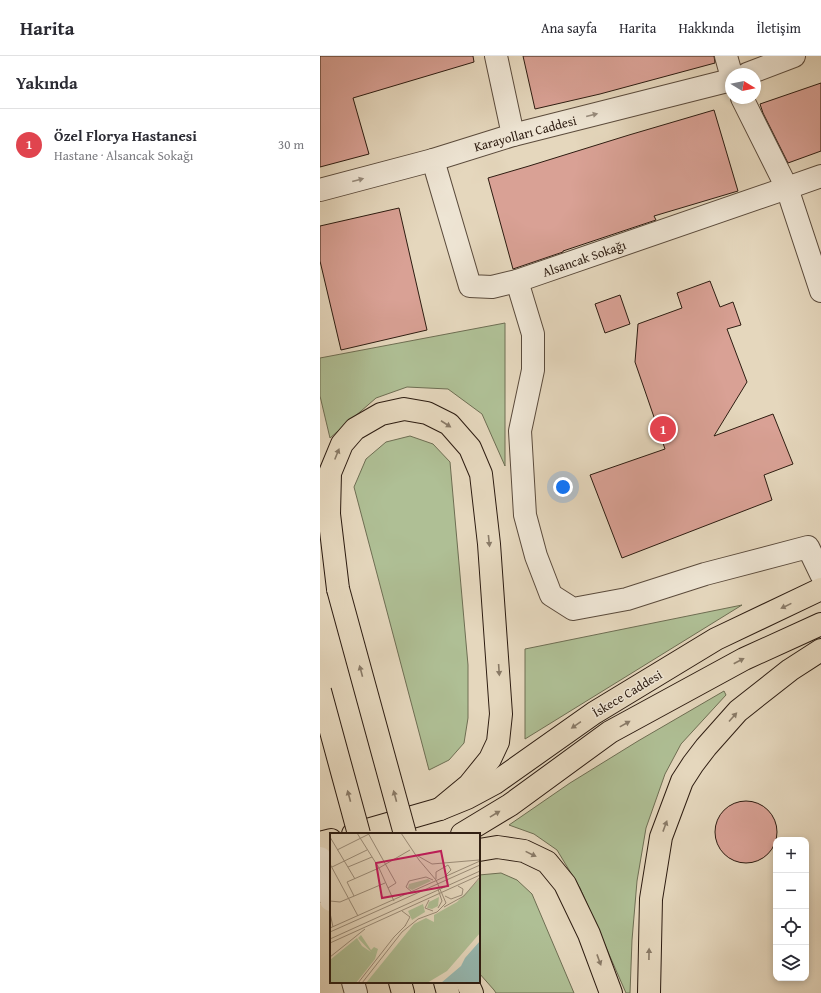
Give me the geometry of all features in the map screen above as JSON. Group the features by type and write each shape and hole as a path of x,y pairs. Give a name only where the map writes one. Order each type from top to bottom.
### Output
{"main road":[{"path":"338,589 329,514 330,473 342,444 355,429 361,425 381,414 404,409 427,413 449,424 470,448 481,474 490,544 501,714 498,742 490,759 469,785 440,809"},
{"path":"320,515 338,589 405,833"},
{"name":"İskece Caddesi","path":"356,833 440,809 467,798 494,782 594,713 716,639 821,589"},
{"name":"İskece Caddesi","path":"464,833 510,805 610,732 744,659 821,624"},
{"path":"649,993 651,899 661,837 682,781 706,747 738,711 790,670 821,650"},
{"path":"320,691 359,833"},
{"path":"320,843 330,840"},
{"path":"480,850 497,847 524,851 548,862 565,884 589,934 611,993"},
{"path":"320,879 330,876"},
{"path":"400,983 403,993"},
{"path":"446,983 448,993"},
{"path":"467,983 472,993"}],"street":[{"path":"496,56 513,135"},
{"path":"726,56 729,68"},
{"path":"761,69 794,56"},
{"name":"Karayolları Caddesi","path":"320,190 433,160 513,135 725,82"},
{"path":"745,104 788,188 821,290"},
{"name":"Alsancak Sokağı","path":"433,160 470,286 492,288 517,281 821,176"},
{"path":"517,281 533,334 534,370 520,431 524,515 536,556 551,595 573,609 627,599 705,574 808,547 821,574"},
{"path":"320,858 330,896"}],"green space":[{"path":"505,323 505,466 482,414 448,389 407,387 376,398 330,438 320,396 320,358"},
{"path":"410,436 433,444 450,462 468,665 468,718 464,743 449,760 429,770 354,487 366,459 386,442"},
{"path":"742,605 525,739 525,649"},
{"path":"724,691 726,695 681,744 665,774 646,828 637,881 632,940 630,993 626,993 580,888 557,850 534,834 509,825 570,783"},
{"path":"501,873 517,880 532,894 574,993 496,993 480,974 480,875"}],"building":[{"path":"320,56 473,56 474,62 353,98 369,154 320,167"},
{"path":"523,56 714,56 715,63 600,94 535,109"},
{"path":"821,83 821,151 788,163 763,113 761,104"},
{"path":"714,110 738,191 654,216 656,220 513,269 488,178"},
{"path":"399,208 427,330 341,350 320,261 320,226"},
{"path":"710,281 720,307 733,302 741,325 727,329 747,382 714,436 773,414 793,464 764,475 772,500 622,558 590,475 665,449 635,362 638,324 682,308 677,293"},
{"path":"620,295 630,324 605,333 595,304"},
{"path":"740,801 752,801 763,806 772,815 777,826 777,837 773,837 772,849 763,858 752,863 740,863 729,858 720,849 715,838 715,826 720,815 729,806"}],"place":[{"name":"Özel Florya Hastanesi","path":"663,429"}]}
